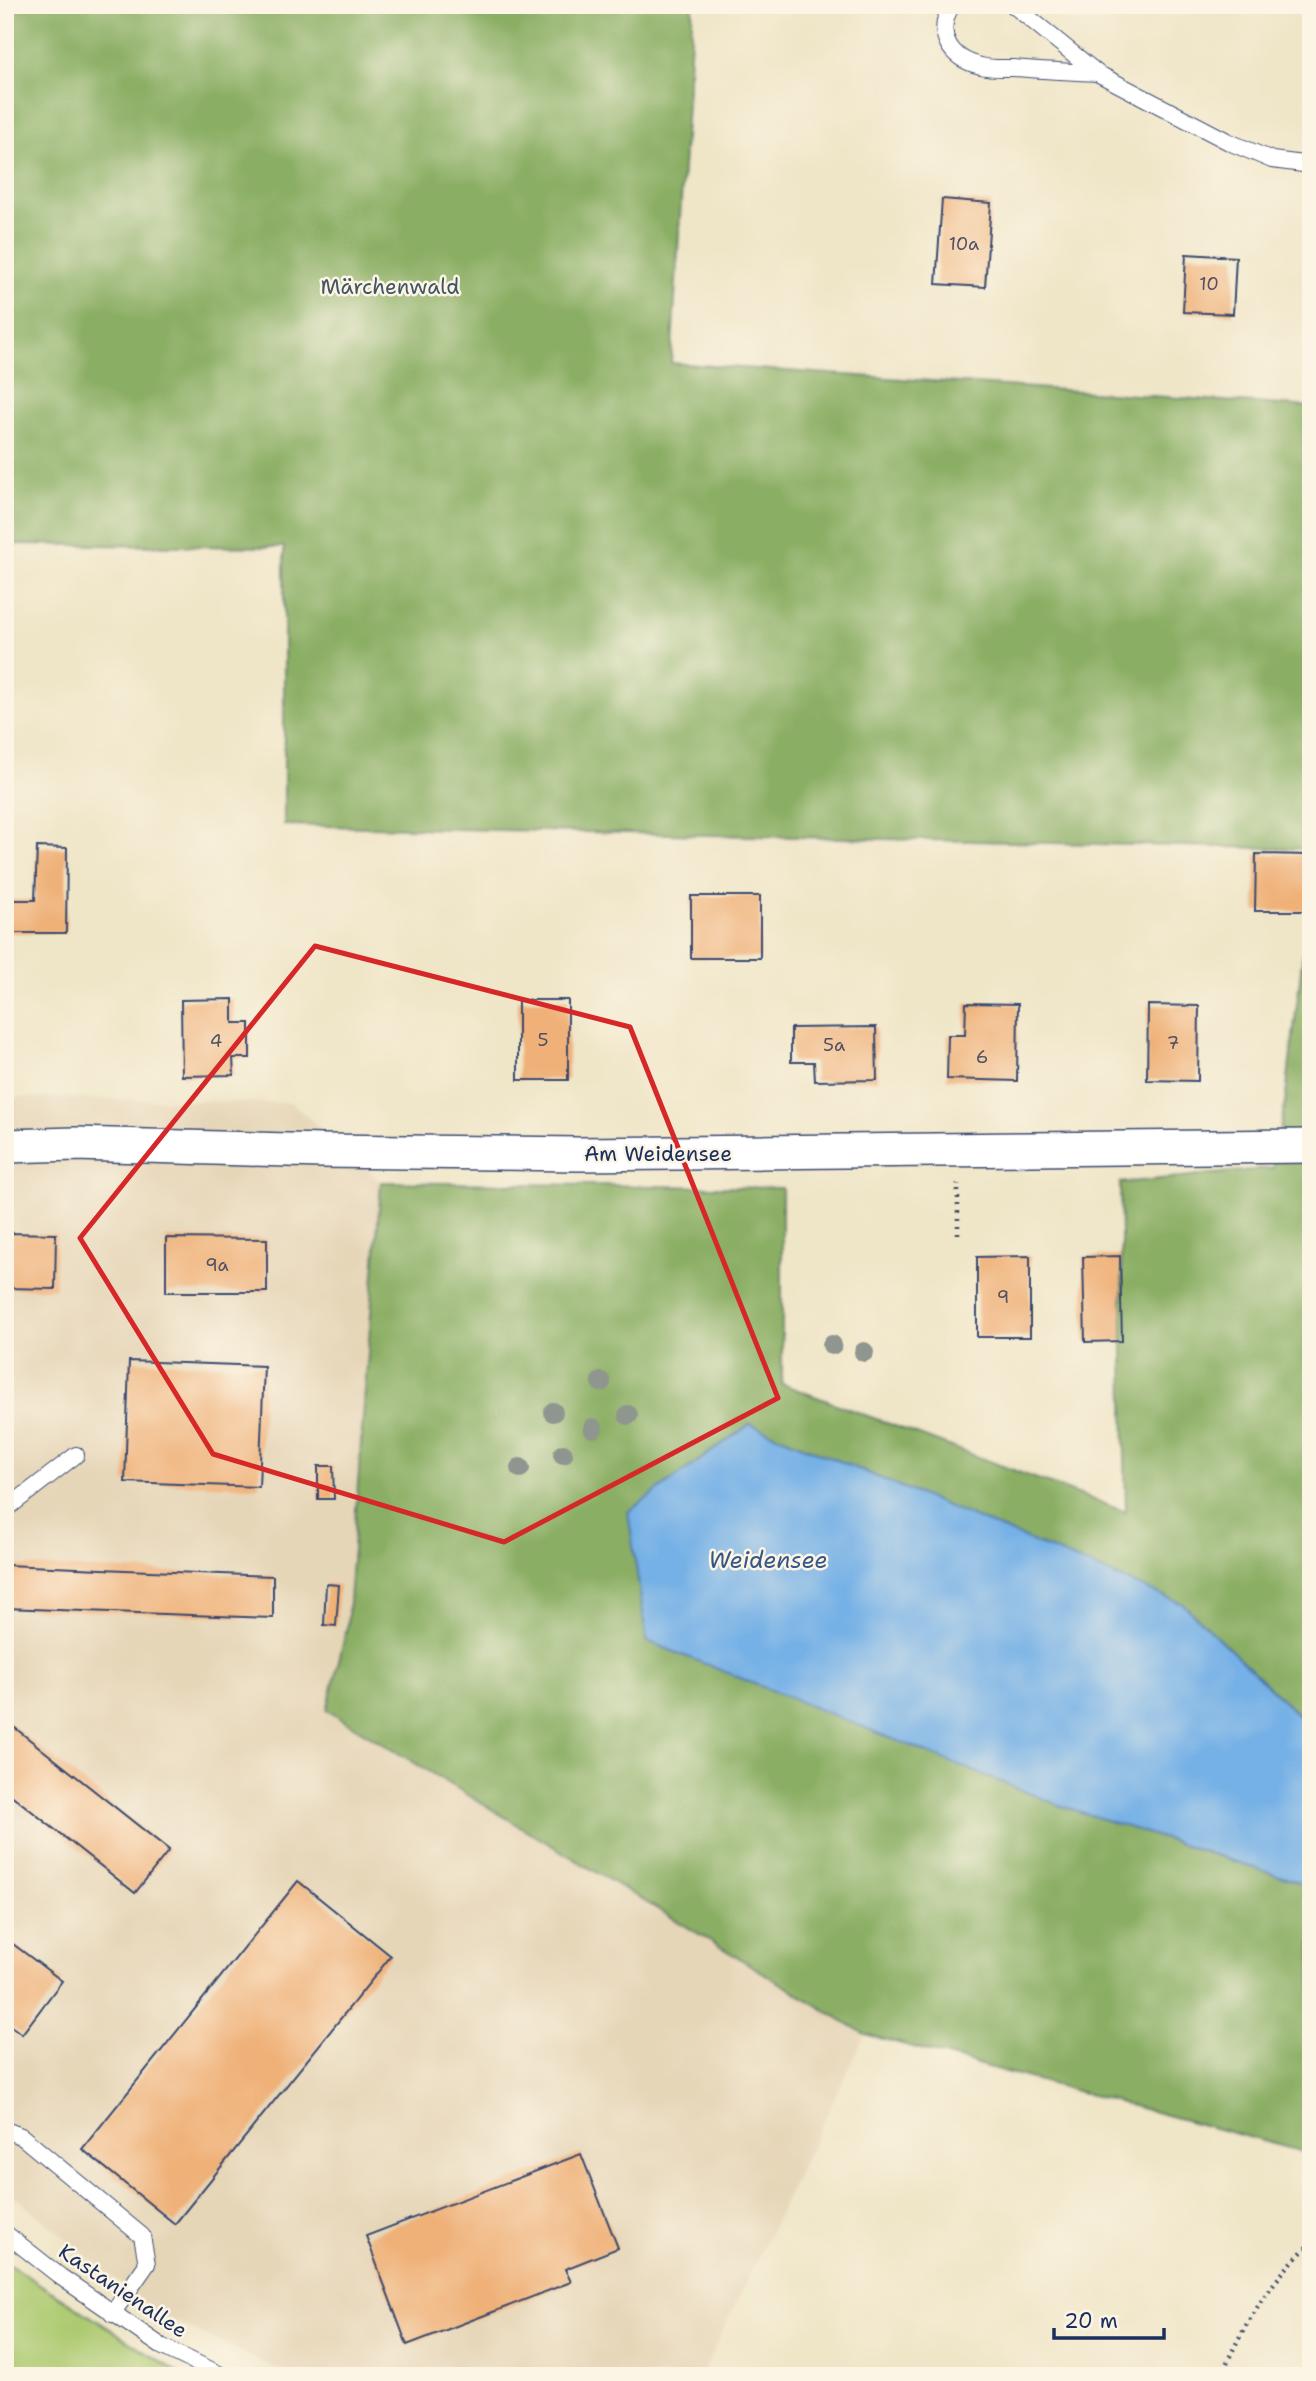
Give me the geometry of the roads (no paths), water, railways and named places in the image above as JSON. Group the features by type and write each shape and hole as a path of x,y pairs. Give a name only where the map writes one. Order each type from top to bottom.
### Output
{"street":[{"name":"Am Weidensee","path":"5,1146 102,1144 321,1151 579,1154 959,1152 1311,1146"}],"lane":[{"path":"952,5 944,18 944,29 947,43 959,56 981,66 1097,73"},
{"path":"1013,5 1097,73 1229,142 1272,160 1311,165"},
{"path":"5,1510 76,1455"},
{"path":"5,2130 21,2136 142,2236 147,2264 112,2314"},
{"name":"Kastanienallee","path":"5,2233 112,2314 161,2346 223,2376"}],"water":[{"name":"Weidensee","path":"750,1424 1183,1604 1311,1727 1311,1886 1056,1804 647,1641 628,1512"}],"park label":[{"name":"Märchenwald","path":"390,287"}]}
